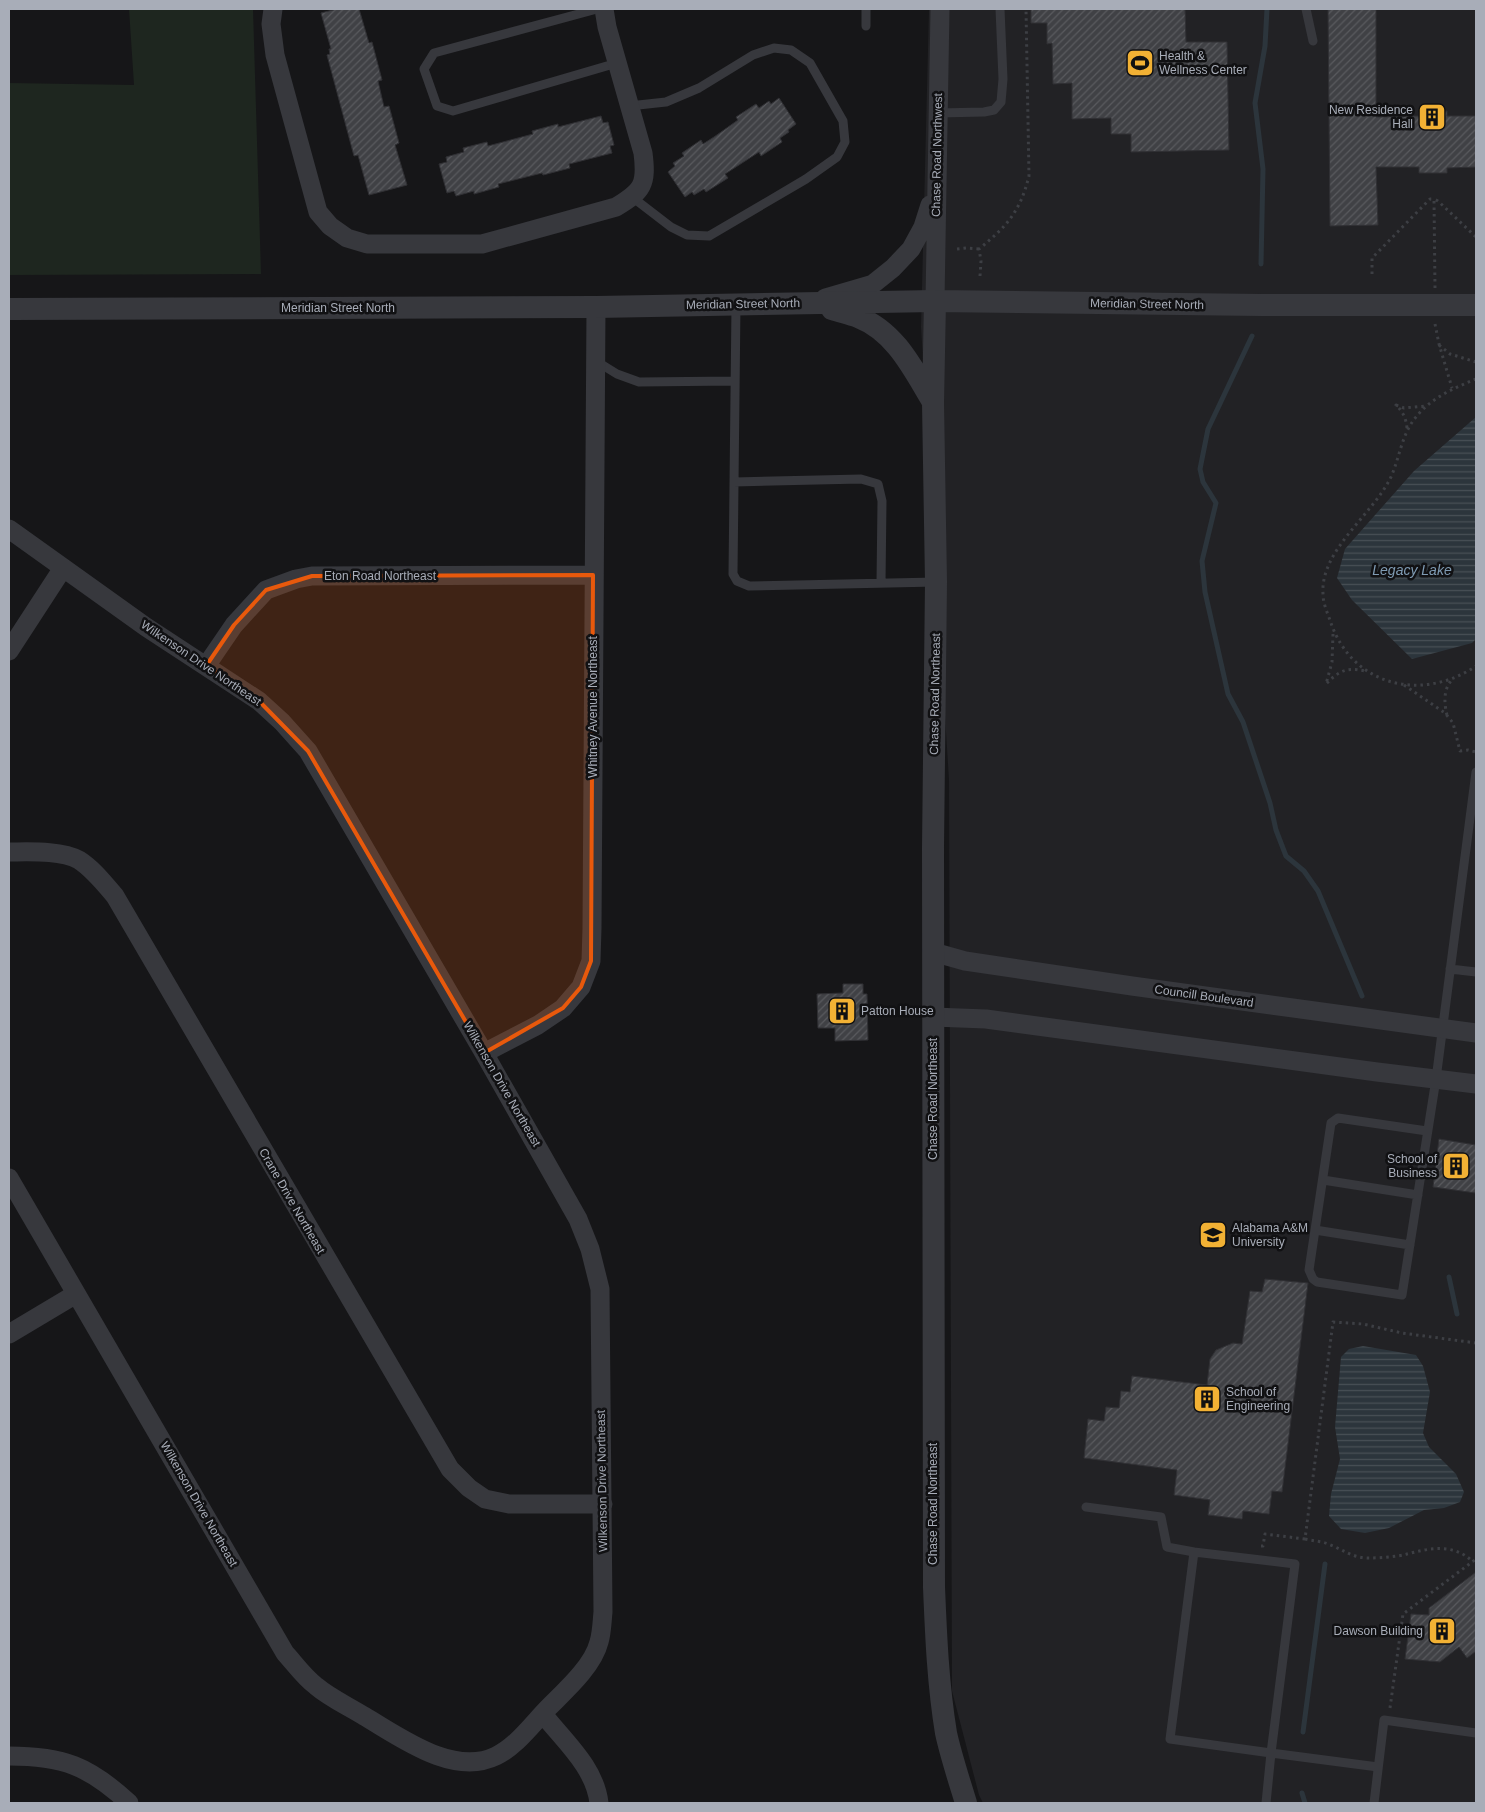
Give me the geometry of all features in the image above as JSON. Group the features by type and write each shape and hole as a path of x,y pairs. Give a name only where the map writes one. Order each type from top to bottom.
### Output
{"street":[{"path":"272,9 271,24 275,55 318,212 330,226 347,238 367,244 482,244 616,207 632,197 639,189 646,173 643,153 607,27 604,9"},
{"name":"Chase Road Northwest","path":"935,301 940,9"},
{"path":"810,303 873,284 893,268 911,249 923,227 936,185"},
{"name":"Meridian Street North","path":"9,309 596,307 935,301 1261,305 1476,305"},
{"name":"Chase Road Northeast","path":"935,301 933,403 936,582 933,952 934,1597 937,1665 941,1702 947,1736 966,1803"},
{"path":"810,303 859,317 885,333 903,352 933,403"},
{"name":"Whitney Avenue Northeast","path":"484,1053 538,1024 563,1008 580,987 590,960 592,928 596,307"},
{"name":"Wilkenson Drive Northeast","path":"9,529 63,568 259,701 282,722 308,751 484,1053 578,1219 590,1250 600,1289 603,1612 599,1642 592,1659 576,1679 510,1746 496,1756 478,1761 460,1762 436,1756 413,1745 316,1687 285,1653 9,1178"},
{"path":"9,651 63,568"},
{"name":"Eton Road Northeast","path":"206,666 234,625 266,590 296,579 312,576 593,575"},
{"name":"Crane Drive Northeast","path":"9,852 62,855 78,860 95,873 115,896 450,1469 485,1499 509,1504 602,1504"},
{"name":"Councill Boulevard","path":"933,952 965,961 1132,986 1476,1033"},
{"path":"933,1017 986,1019 1476,1084"},
{"path":"9,1334 76,1294"},
{"path":"543,1714 587,1768 598,1794 599,1803"},
{"path":"9,1756 52,1758 75,1765 95,1776 129,1803"}],"lane":[{"path":"597,9 434,53 424,70 437,106 453,111 617,63"},
{"path":"866,9 866,26"},
{"path":"938,113 984,112 994,110 1000,102 1003,79 1000,9"},
{"path":"1306,9 1313,41"},
{"path":"629,106 666,102 699,88 753,55 774,48 792,50 810,63 843,121 844,142 837,157 806,179 709,236 687,235 671,227 632,197"},
{"path":"736,304 733,574 737,581 748,586 936,582"},
{"path":"595,360 616,374 639,382 735,381"},
{"path":"734,482 860,479 878,484 882,502 882,583"},
{"path":"1427,1131 1338,1118 1331,1123 1310,1270 1313,1279 1317,1282 1402,1295 1436,1079 1476,772"},
{"path":"1450,969 1476,972"},
{"path":"1322,1180 1418,1195"},
{"path":"1315,1230 1410,1245"},
{"path":"1086,1507 1161,1517 1167,1547 1295,1564 1266,1803"},
{"path":"1194,1552 1170,1739 1378,1767"},
{"path":"1374,1803 1384,1720 1476,1733"}],"path":[{"path":"957,249 980,249 1000,232 1016,212 1024,196 1029,176 1026,9"},
{"path":"1372,274 1372,258 1430,199 1438,200 1476,237"},
{"path":"1434,199 1435,330 1452,388"},
{"path":"980,249 980,276"},
{"path":"1439,344 1450,354 1476,362"},
{"path":"1476,380 1452,388 1417,415 1407,429 1398,461 1382,494 1330,560 1325,573 1323,594 1336,639 1346,653 1376,677 1403,685 1424,686 1445,682 1464,674 1476,666"},
{"path":"1407,429 1406,418 1396,405 1404,408 1427,406"},
{"path":"1333,629 1334,653 1326,684 1341,671 1358,670 1368,672"},
{"path":"1456,677 1446,688 1445,709 1453,723 1460,751 1476,752"},
{"path":"1403,685 1448,716"},
{"path":"1305,1539 1333,1322 1363,1324 1402,1333 1476,1343"},
{"path":"1254,1545 1263,1546 1265,1534 1328,1544 1353,1555 1366,1558 1406,1555 1425,1550 1447,1548 1474,1560 1403,1614 1390,1708"}],"highlighted area":[{"path":"593,575 591,961 581,987 563,1008 484,1053 308,751 259,701 206,666 234,625 266,590 312,576"}],"shaded area":[{"path":"129,9 253,9 261,274 9,275 9,83 134,85"},
{"name":"Alabama A&M University","path":"929,9 1476,9 1476,1803 983,1803 979,1795 952,1691 949,780 921,327"}],"water":[{"name":"Legacy Lake","path":"1476,417 1476,639 1472,643 1412,659 1352,600 1337,578 1345,549 1414,471"},
{"path":"1363,1346 1416,1355 1423,1366 1430,1392 1423,1433 1429,1447 1456,1474 1464,1492 1460,1502 1444,1508 1424,1510 1389,1528 1365,1533 1341,1529 1329,1516 1331,1494 1340,1459 1335,1427 1341,1357 1349,1349"}],"building":[{"path":"337,9 359,9 369,43 372,42 382,80 378,81 384,107 389,106 399,143 395,145 407,185 369,195 358,155 354,156 327,55 330,54 329,49 331,49 321,13"},
{"name":"Health & Wellness Center","path":"1031,9 1185,9 1186,42 1227,42 1229,150 1131,152 1131,134 1111,134 1111,118 1072,119 1072,83 1053,84 1052,43 1047,44 1047,23 1031,23"},
{"name":"New Residence Hall","path":"1328,9 1376,9 1376,117 1419,116 1419,112 1447,111 1447,116 1476,116 1476,167 1447,168 1447,173 1419,173 1419,167 1376,167 1378,225 1330,226"},
{"path":"779,98 796,124 780,138 782,142 761,156 759,152 725,174 728,178 706,192 704,189 694,195 692,192 685,197 668,172 675,166 673,163 684,156 682,153 701,140 703,144 714,137 738,120 736,117 756,104 759,108 769,101 771,104"},
{"path":"601,116 603,123 608,122 614,145 610,146 612,153 569,164 570,168 498,184 499,187 474,194 474,191 456,196 454,191 447,193 439,164 447,162 446,157 464,152 463,148 487,142 488,146 533,134 532,131 558,124 558,127"},
{"name":"Patton House","path":"843,984 863,984 863,994 867,994 868,1040 835,1041 835,1028 818,1028 817,994 843,993"},
{"name":"School of Business","path":"1439,1139 1476,1145 1476,1193 1433,1187"},
{"name":"School of Engineering","path":"1265,1279 1308,1283 1282,1492 1272,1491 1269,1514 1243,1511 1242,1519 1208,1515 1210,1500 1174,1495 1177,1470 1084,1458 1088,1419 1104,1421 1106,1407 1119,1408 1121,1391 1130,1392 1132,1376 1207,1385 1210,1359 1216,1350 1233,1343 1242,1344 1250,1291 1262,1292"},
{"name":"Dawson Building","path":"1476,1572 1476,1651 1467,1658 1459,1647 1440,1662 1405,1659 1411,1614 1429,1615 1429,1608"}],"waterway":[{"path":"1261,264 1263,169 1255,103 1265,46 1267,9"},
{"path":"1252,336 1208,429 1200,469 1203,482 1216,503 1202,561 1205,592 1228,694 1243,722 1270,803 1276,830 1286,856 1304,871 1318,891 1362,996"},
{"path":"1449,1277 1457,1314"},
{"path":"1303,1732 1325,1564"},
{"path":"1302,1793 1305,1803"}],"place":[{"name":"Health & Wellness Center","path":"1140,63"},
{"name":"New Residence Hall","path":"1432,117"},
{"name":"Patton House","path":"842,1011"},
{"name":"School of Business","path":"1456,1166"},
{"name":"Alabama A&M University","path":"1213,1235"},
{"name":"School of Engineering","path":"1207,1399"},
{"name":"Dawson Building","path":"1442,1631"}]}
